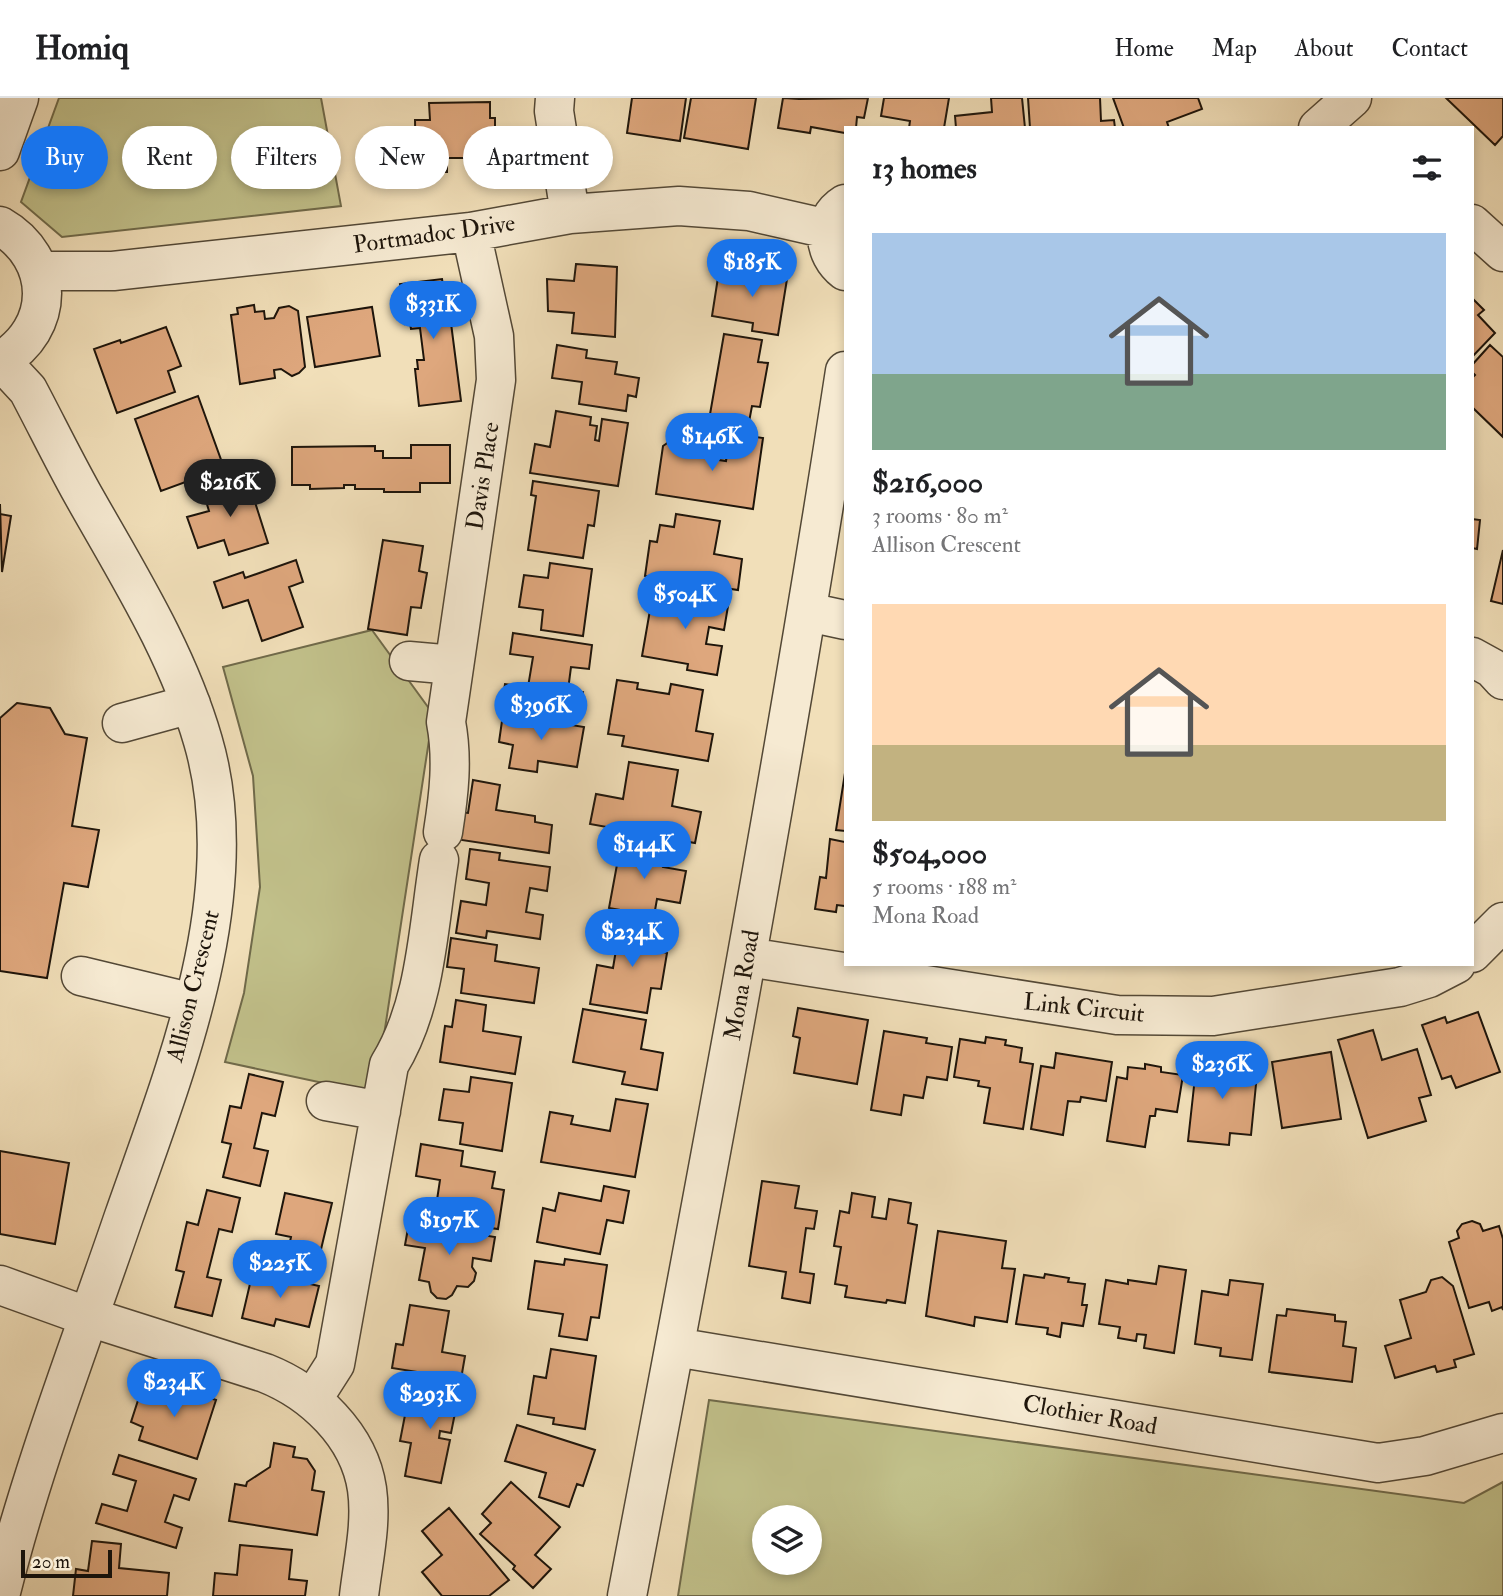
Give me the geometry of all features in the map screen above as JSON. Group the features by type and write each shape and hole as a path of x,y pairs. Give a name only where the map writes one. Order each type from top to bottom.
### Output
{"street":[{"path":"0,151 19,98"},
{"path":"555,98 554,111 570,214"},
{"name":"Portmadoc Drive","path":"39,271 113,271 471,232 570,214 679,206 836,217"},
{"path":"836,217 830,254 844,270"},
{"path":"0,226 23,244 39,271 42,288 37,323 16,351 1,361"},
{"path":"1474,226 1503,253"},
{"name":"Davis Place","path":"312,1400 335,1364 389,1065 402,1045 416,1007 450,782 450,744 446,722 496,380 494,336 471,232"},
{"name":"Allison Crescent","path":"0,1596 27,1497 151,1140 192,1003 206,953 214,906 216,871 212,785 204,744 191,704 160,631 28,390 1,361"},
{"name":"Mona Road","path":"627,1596 747,957 808,612 844,378"},
{"path":"808,612 844,620"},
{"path":"409,660 454,665"},
{"path":"122,723 191,704"},
{"path":"1474,951 1503,922"},
{"name":"Link Circuit","path":"747,957 1118,1015 1213,1016 1358,996 1422,972 1448,966"},
{"path":"81,976 192,1003"},
{"path":"326,1101 380,1111"},
{"path":"0,1285 89,1317 265,1373 291,1383 312,1400 333,1419 348,1440 360,1463 367,1489 368,1522 359,1596"},
{"name":"Clothier Road","path":"675,1347 1378,1463 1425,1456 1503,1433"}],"shaded area":[{"path":"59,98 321,98 326,126 231,126 231,189 338,189 341,206 62,237 21,202 26,189 108,189 108,126 49,126"},
{"path":"372,630 433,714 375,1094 225,1062 244,993 260,887 253,776 223,667"},
{"path":"709,1400 1464,1503 1503,1482 1503,1596 678,1596"}],"building":[{"path":"632,98 686,98 680,141 627,133"},
{"path":"691,98 756,98 748,149 684,138"},
{"path":"783,98 868,98 864,118 857,117 856,126 844,126 844,133 811,127 810,133 778,128"},
{"path":"884,98 949,98 944,126 909,126 910,121 881,116"},
{"path":"991,98 1022,98 1025,126 956,126 955,116 992,112"},
{"path":"1028,98 1100,98 1101,121 1114,120 1115,126 1030,126"},
{"path":"1113,98 1198,98 1202,109 1167,122 1168,126 1123,126"},
{"path":"1446,98 1503,98 1503,136 1495,145"},
{"path":"490,102 490,118 495,118 495,126 463,126 463,158 449,158 449,126 415,126 415,120 430,120 429,103"},
{"path":"576,264 617,267 615,337 572,333 574,313 548,311 547,279 574,281"},
{"path":"746,267 782,272 781,278 787,279 778,335 752,331 753,323 712,316 719,271 745,275"},
{"path":"442,279 444,292 447,292 461,401 419,406 415,369 418,369 417,360 424,360 420,328 411,329 410,323 405,324 400,284"},
{"path":"1474,300 1484,310 1478,315 1495,333 1474,355"},
{"path":"254,305 255,312 264,311 265,319 274,318 279,308 289,306 298,311 305,367 299,373 292,376 281,369 274,370 275,378 240,384 231,315 238,314 237,308"},
{"path":"372,307 380,356 315,367 307,317"},
{"path":"166,327 181,366 168,371 175,392 117,413 94,349 120,340 121,343"},
{"path":"724,334 762,340 758,362 768,363 760,407 752,406 748,427 709,420"},
{"path":"557,345 587,350 586,358 617,362 615,374 639,378 636,397 628,395 626,411 579,404 582,382 552,378"},
{"path":"1490,345 1503,357 1503,437 1474,409 1474,363"},
{"path":"198,396 224,468 161,491 135,419"},
{"path":"556,411 591,417 590,425 597,426 595,440 599,441 602,419 628,423 618,486 530,473 535,444 550,447"},
{"path":"730,433 763,438 753,509 656,494 663,446 673,439 686,440 692,449 691,456 726,461"},
{"path":"411,445 450,445 450,483 420,483 420,492 355,489 355,485 310,489 310,485 292,485 292,447 375,446 375,451 383,451 383,458 411,458"},
{"path":"247,477 268,543 229,555 224,540 198,548 187,517 209,511 203,491"},
{"path":"533,481 599,491 594,526 588,525 583,558 528,550 536,496 531,495"},
{"path":"0,514 11,516 2,572"},
{"path":"676,514 720,521 714,554 742,559 738,590 645,576 650,541 657,542 660,525 674,527"},
{"path":"1474,519 1480,520 1477,549 1474,548"},
{"path":"383,540 423,546 419,571 427,573 421,608 411,607 407,635 368,629"},
{"path":"1503,550 1503,604 1491,601"},
{"path":"296,560 303,582 289,587 303,627 262,641 248,600 223,608 214,582 243,572 245,578"},
{"path":"550,563 592,569 583,636 541,630 543,610 519,607 524,575 548,578"},
{"path":"653,593 700,602 701,595 729,600 724,630 709,627 706,644 722,646 717,675 687,670 688,664 642,656"},
{"path":"513,633 592,645 589,669 571,667 568,690 583,692 580,716 502,705 505,684 528,687 533,657 510,654"},
{"path":"617,680 638,683 637,689 669,694 671,684 703,690 696,731 713,734 708,761 622,746 624,736 608,734"},
{"path":"17,703 50,708 65,734 87,738 72,826 99,830 88,887 64,883 47,978 0,971 0,718"},
{"path":"503,714 584,727 577,767 538,761 537,772 509,768 513,745 499,742"},
{"path":"629,762 678,770 672,806 701,812 695,843 590,824 596,794 623,799"},
{"path":"844,779 844,831 836,830"},
{"path":"473,780 500,785 496,810 535,816 535,822 552,825 549,853 455,839 459,812 468,813"},
{"path":"830,839 844,842 844,906 837,905 836,912 815,909 820,877 826,878"},
{"path":"621,843 666,851 663,867 686,871 680,903 657,899 654,916 609,908"},
{"path":"470,849 500,853 499,860 550,867 547,891 530,888 526,912 543,915 540,939 487,931 486,938 456,933 461,901 486,905 489,883 466,879"},
{"path":"621,920 663,927 659,951 667,953 661,989 651,988 647,1013 590,1004 597,965 613,968"},
{"path":"451,938 497,945 495,961 539,968 534,1003 461,993 464,969 447,967"},
{"path":"456,1000 486,1005 483,1031 521,1037 515,1074 440,1062 445,1026 452,1027"},
{"path":"798,1008 868,1020 857,1084 794,1073 800,1038 793,1036"},
{"path":"583,1009 646,1020 641,1049 663,1053 657,1090 622,1084 625,1072 573,1062"},
{"path":"1478,1012 1500,1072 1456,1088 1451,1076 1442,1079 1422,1025 1445,1017 1447,1023"},
{"path":"1373,1030 1382,1060 1417,1049 1431,1095 1419,1098 1426,1121 1368,1138 1338,1040"},
{"path":"884,1031 927,1038 926,1043 952,1047 947,1080 927,1077 923,1098 904,1095 901,1115 871,1110"},
{"path":"986,1037 1006,1040 1005,1045 1022,1048 1020,1062 1033,1064 1023,1129 984,1123 990,1088 978,1086 979,1081 954,1077 960,1039 985,1043"},
{"path":"1331,1052 1341,1119 1282,1128 1272,1062"},
{"path":"1056,1053 1112,1062 1106,1101 1081,1097 1080,1102 1068,1101 1063,1135 1031,1129 1041,1066 1054,1068"},
{"path":"1225,1056 1237,1058 1236,1062 1258,1064 1251,1135 1230,1133 1229,1145 1188,1141 1197,1059 1224,1062"},
{"path":"1145,1064 1161,1067 1161,1072 1183,1075 1177,1112 1156,1109 1155,1116 1150,1116 1145,1147 1107,1141 1117,1077 1127,1079 1128,1067 1145,1069"},
{"path":"249,1074 283,1082 275,1116 262,1113 254,1148 268,1151 260,1186 223,1177 231,1144 222,1142 230,1106 241,1108"},
{"path":"471,1077 512,1083 502,1151 460,1144 463,1123 439,1120 444,1089 469,1092"},
{"path":"616,1099 648,1104 635,1177 541,1162 550,1112 573,1116 571,1124 610,1131"},
{"path":"421,1144 463,1151 461,1166 495,1172 492,1188 504,1190 498,1229 434,1220 440,1180 416,1176"},
{"path":"0,1151 69,1163 55,1244 0,1234"},
{"path":"762,1181 799,1186 795,1208 817,1211 814,1229 806,1228 800,1272 814,1274 810,1303 782,1298 786,1272 749,1266"},
{"path":"604,1186 629,1191 623,1223 607,1220 600,1254 537,1242 543,1208 555,1211 559,1193 601,1201"},
{"path":"207,1190 240,1198 232,1232 219,1229 207,1277 221,1280 212,1316 175,1307 184,1272 176,1270 187,1222 198,1225"},
{"path":"285,1193 332,1203 318,1262 287,1255 291,1237 276,1234"},
{"path":"852,1193 875,1197 872,1217 886,1219 889,1199 911,1203 908,1223 917,1225 905,1303 845,1297 847,1286 835,1284 841,1247 834,1246 840,1211 849,1213"},
{"path":"1472,1221 1480,1224 1483,1231 1499,1226 1503,1239 1503,1310 1502,1307 1492,1311 1489,1302 1469,1308 1449,1242 1459,1238 1457,1231 1462,1224"},
{"path":"409,1223 495,1237 491,1261 473,1258 472,1267 476,1273 474,1281 468,1287 457,1286 446,1299 437,1298 431,1292 429,1282 419,1280 425,1248 405,1245"},
{"path":"938,1231 1006,1241 1002,1268 1015,1269 1007,1322 975,1317 974,1326 926,1316"},
{"path":"565,1259 607,1265 599,1318 591,1317 587,1340 559,1336 563,1314 528,1309 535,1261 564,1265"},
{"path":"1159,1266 1186,1270 1174,1353 1144,1348 1146,1335 1137,1334 1136,1341 1118,1338 1120,1327 1099,1324 1106,1280 1128,1284 1128,1280 1156,1284"},
{"path":"253,1271 319,1286 309,1327 276,1319 274,1326 242,1318"},
{"path":"1045,1274 1069,1278 1068,1282 1085,1284 1082,1305 1087,1305 1083,1326 1062,1323 1060,1337 1047,1334 1048,1328 1016,1324 1024,1275 1044,1278"},
{"path":"1442,1277 1453,1286 1474,1354 1454,1360 1456,1367 1437,1372 1435,1366 1395,1378 1385,1346 1411,1338 1400,1300 1426,1292 1431,1280"},
{"path":"1230,1280 1263,1284 1252,1360 1220,1356 1221,1348 1195,1344 1202,1291 1228,1295"},
{"path":"410,1305 449,1311 442,1352 465,1356 461,1379 392,1368 396,1344 403,1345"},
{"path":"1287,1309 1335,1315 1335,1321 1346,1322 1343,1346 1356,1348 1352,1382 1269,1372 1277,1315 1286,1316"},
{"path":"551,1349 596,1356 585,1429 553,1424 554,1418 528,1414 534,1376 546,1378"},
{"path":"421,1381 460,1388 451,1433 440,1431 439,1438 450,1440 441,1483 405,1476 411,1443 400,1441 406,1410 416,1412"},
{"path":"161,1382 216,1400 197,1459 139,1440 143,1427 131,1422 142,1388 158,1393"},
{"path":"517,1425 595,1450 583,1486 577,1484 569,1507 539,1497 546,1473 505,1461"},
{"path":"274,1443 295,1447 293,1457 307,1459 315,1471 312,1490 324,1492 317,1535 229,1521 235,1484 246,1486 247,1482 270,1467"},
{"path":"119,1455 196,1479 189,1500 174,1495 165,1522 182,1528 176,1548 96,1523 102,1504 127,1511 136,1481 113,1474"},
{"path":"511,1482 560,1527 535,1555 551,1569 533,1588 513,1569 515,1566 480,1534 491,1523 482,1514"},
{"path":"449,1508 509,1580 489,1596 442,1596 422,1572 442,1555 422,1531"},
{"path":"92,1541 121,1544 119,1568 169,1573 167,1596 73,1596 76,1569 88,1571"},
{"path":"240,1545 292,1550 289,1579 307,1581 305,1596 213,1596 215,1573 237,1575"}]}
